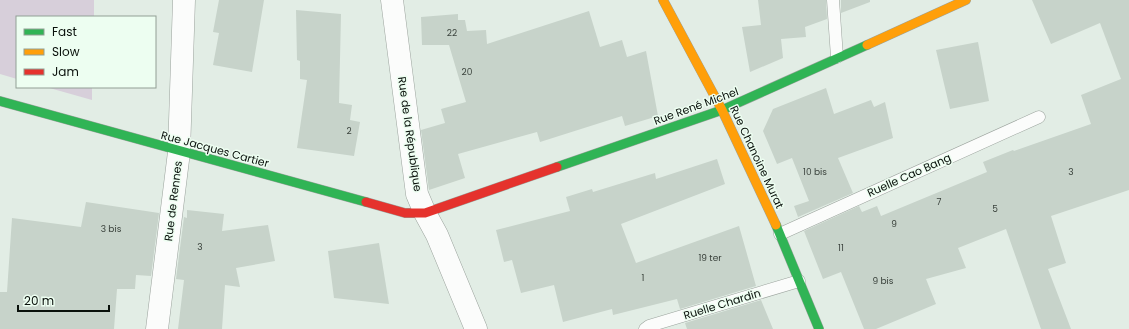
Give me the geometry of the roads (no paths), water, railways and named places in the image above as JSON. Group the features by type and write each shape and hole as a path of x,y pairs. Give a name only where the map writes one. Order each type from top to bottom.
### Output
{"street":[{"name":"Rue de Rennes","path":"157,329 179,152 184,0"},
{"name":"Rue de la République","path":"392,0 417,194 425,213 438,235 476,329"},
{"name":"Rue Chanoine Murat","path":"663,0 722,110 780,234 820,329"},
{"name":"Rue René Michel","path":"425,213 722,110 966,0"},
{"name":"Rue Jacques Cartier","path":"0,101 179,152 405,213 425,213"}],"lane":[{"path":"833,0 837,57"},
{"name":"Ruelle Cao Bang","path":"780,234 1038,117"},
{"name":"Ruelle Chardin","path":"645,329 649,326 799,281"}]}
